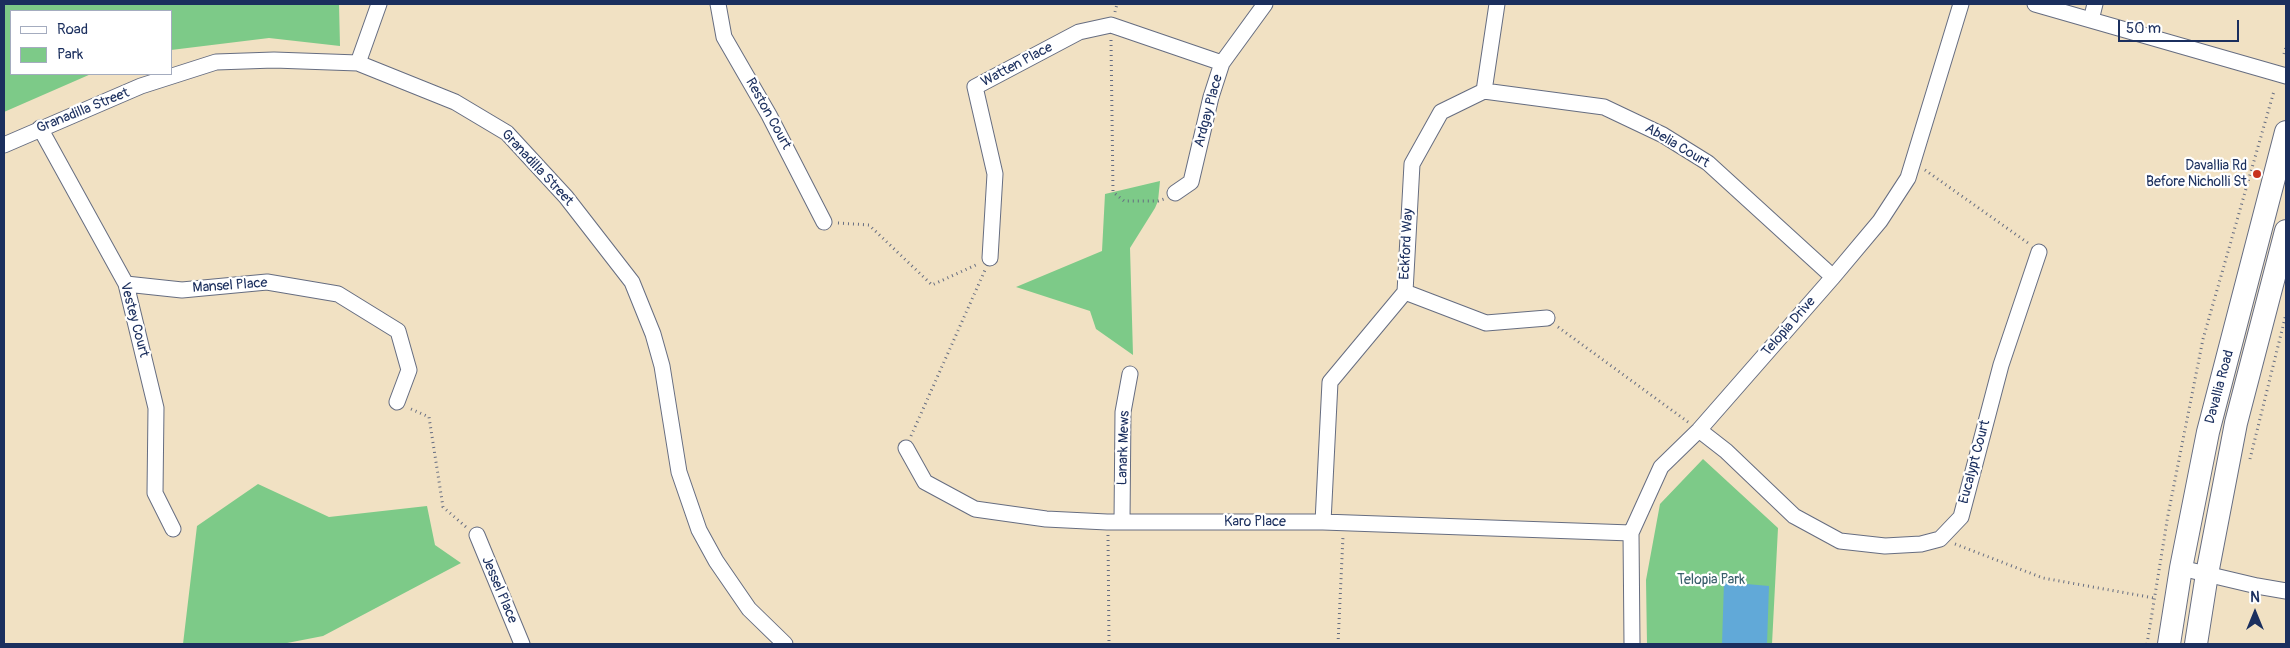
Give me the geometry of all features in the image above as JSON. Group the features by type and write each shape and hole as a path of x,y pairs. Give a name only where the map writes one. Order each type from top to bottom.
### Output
{"main road":[{"name":"Davallia Road","path":"2169,644 2181,568 2208,432 2286,132"},
{"name":"Davallia Road","path":"2196,644 2207,574 2236,423 2286,230"}],"street":[{"path":"358,63 378,4"},
{"name":"Reston Court","path":"718,4 724,36 770,115 824,222"},
{"name":"Ardgay Place","path":"1175,193 1191,182 1211,97 1222,64 1265,4"},
{"path":"1484,92 1497,4"},
{"name":"Telopia Drive","path":"1632,644 1631,532 1661,467 1699,430 1833,277 1880,221 1908,178 1961,4"},
{"path":"2035,4 2286,76"},
{"path":"2091,20 2096,4"},
{"name":"Watten Place","path":"990,258 994,174 975,87 1079,32 1111,26 1222,64"},
{"name":"Granadilla Street","path":"4,145 142,86 216,62 274,60 358,63 454,102 507,133 566,197 632,282 653,334 662,366 679,472 699,530 716,561 748,609 785,644"},
{"name":"Abelia Court","path":"1484,92 1604,107 1664,134 1708,163 1833,277"},
{"name":"Eckford Way","path":"1322,522 1330,382 1405,292 1412,164 1441,112 1484,92"},
{"name":"Vestey Court","path":"40,128 126,284 156,408 156,493 173,529"},
{"name":"Eucalypt Court","path":"1940,539 1961,518 2001,365 2039,252"},
{"name":"Mansel Place","path":"126,284 182,290 266,282 338,294 398,331 409,370 397,402"},
{"path":"1405,292 1486,323 1547,318"},
{"name":"Lanark Mews","path":"1114,522 1124,412 1130,374"},
{"path":"1699,430 1726,451 1794,516 1840,541 1886,546 1921,544 1940,539"},
{"name":"Karo Place","path":"906,448 925,482 975,509 1046,519 1114,522 1322,522 1631,532"},
{"name":"Jessel Place","path":"477,535 522,644"},
{"path":"2181,568 2256,586 2286,591"}],"path":[{"path":"1111,26 1113,192 1124,200 1158,201 1175,193"},
{"path":"2284,54 2286,47"},
{"path":"2147,644 2203,340 2274,91"},
{"path":"1912,161 2039,252"},
{"path":"824,222 870,225 932,285 990,258"},
{"path":"906,448 990,258"},
{"path":"2248,467 2286,314"},
{"path":"1547,318 1699,430"},
{"path":"397,402 429,417 443,508 477,535"},
{"path":"1109,644 1114,522"},
{"path":"1338,644 1344,523"},
{"path":"1940,539 2043,578 2154,598"}],"green space":[{"path":"4,4 339,4 340,46 269,38 172,50 172,10 10,10 10,75 89,75 4,112"},
{"path":"1160,181 1158,201 1155,208 1130,248 1133,355 1096,329 1090,311 1016,287 1102,251 1105,194"},
{"name":"Telopia Park","path":"1703,459 1778,528 1772,644 1647,644 1646,580 1660,504"},
{"path":"258,484 329,517 427,506 435,545 461,563 323,636 282,644 183,644 197,526"}],"water":[{"path":"1724,582 1769,586 1767,644 1722,644"}],"place":[{"name":"Davallia Rd Before Nicholli St","path":"2257,174"}]}
